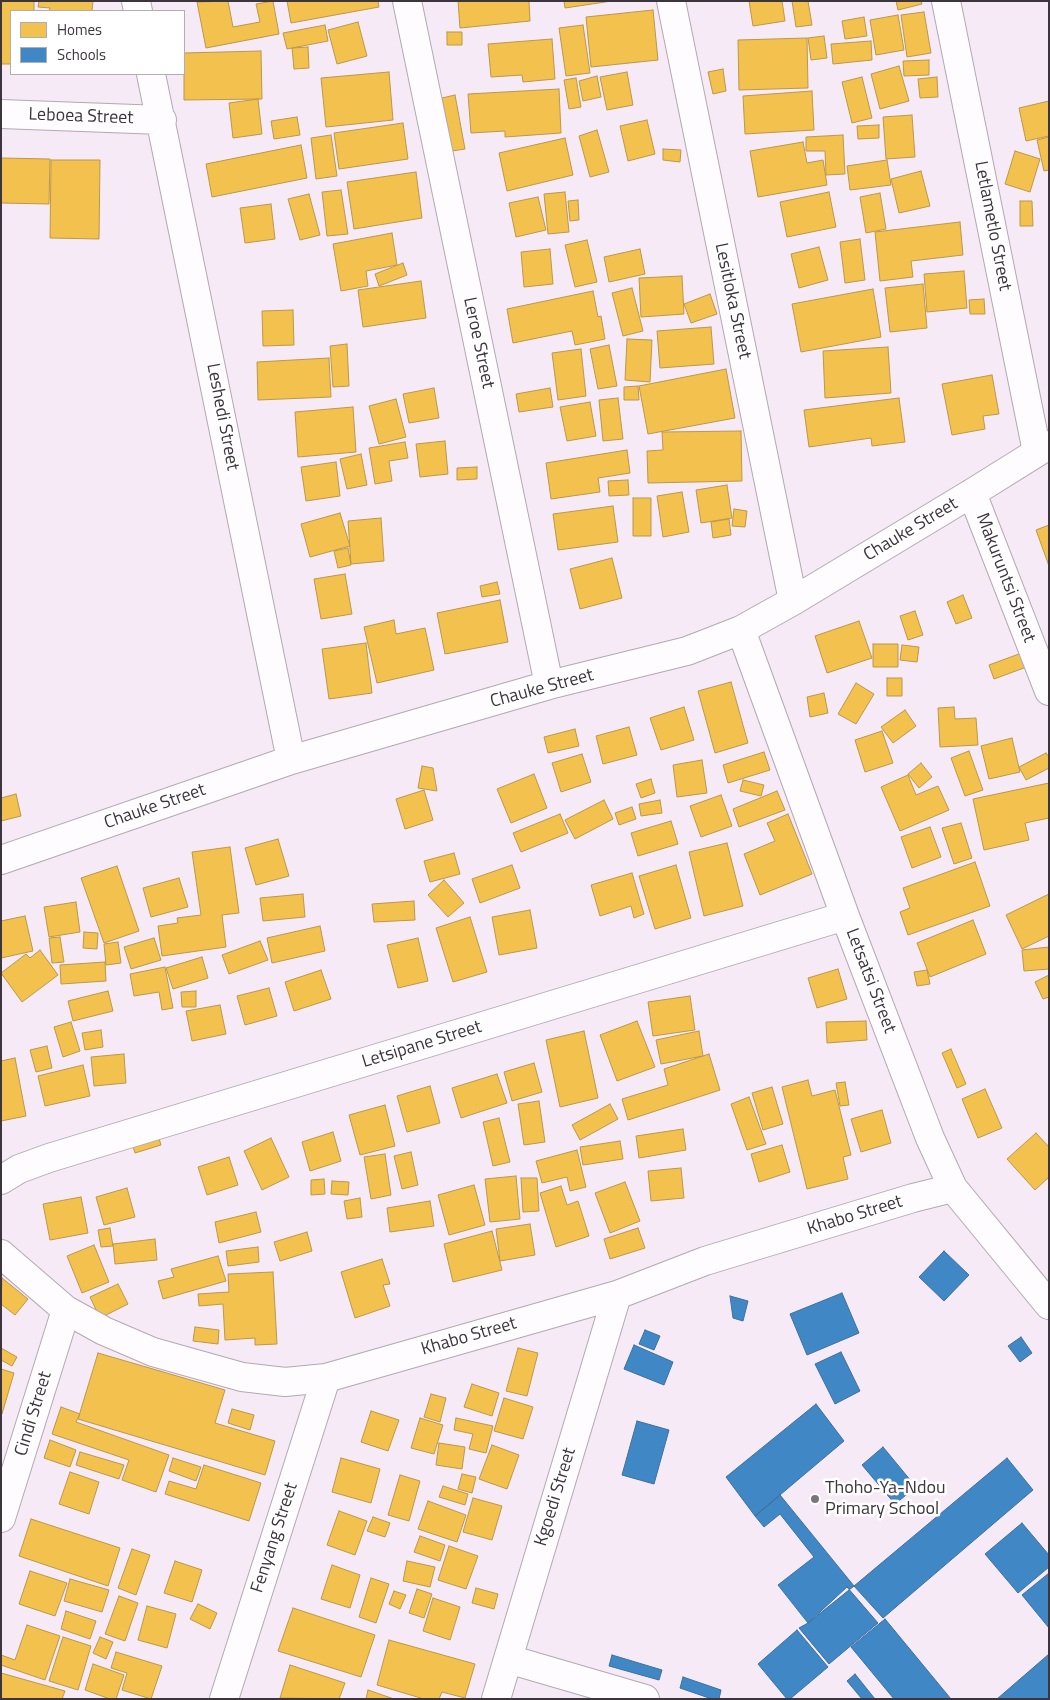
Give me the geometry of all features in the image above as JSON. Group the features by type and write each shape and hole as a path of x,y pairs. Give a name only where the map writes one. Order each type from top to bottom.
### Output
{"street":[{"name":"Leroe Street","path":"407,1 549,685"},
{"name":"Lesitloka Street","path":"671,1 793,601"},
{"name":"Letlametlo Street","path":"946,1 1043,448"},
{"name":"Leshedi Street","path":"152,75 291,760"},
{"name":"Leboea Street","path":"1,114 162,120"},
{"name":"Chauke Street","path":"1,860 291,760 549,685 687,651 741,630 793,601 1043,448"},
{"name":"Makuruntsi Street","path":"972,493 1049,691"},
{"name":"Letsatsi Street","path":"741,630 845,916 924,1123 953,1188 1049,1304"},
{"name":"Letsipane Street","path":"1,1180 19,1169 49,1158 845,916"},
{"name":"Khabo Street","path":"1,1254 66,1310 104,1331 153,1352 242,1377 285,1382 326,1378 617,1295 705,1261 913,1198 953,1188"},
{"name":"Kgoedi Street","path":"496,1699 617,1295"},
{"name":"Cindi Street","path":"1,1518 66,1310"},
{"name":"Fenyang Street","path":"224,1699 326,1378"},
{"path":"508,1658 645,1699"}],"building: Homes":[{"path":"1,1 34,1 34,10 10,10 10,64 1,64"},
{"path":"39,1 93,1 92,10 49,10 50,8 38,7"},
{"path":"228,1 233,27 260,22 256,4 273,1 279,34 206,48 197,2"},
{"path":"287,1 378,1 379,7 291,23"},
{"path":"458,1 529,1 530,21 460,28"},
{"path":"564,1 612,1 565,8"},
{"path":"749,1 782,1 785,21 753,26"},
{"path":"792,1 808,1 812,25 796,27"},
{"path":"896,1 921,1 922,4 898,10"},
{"path":"653,10 658,60 591,67 586,17"},
{"path":"924,12 931,53 907,57 901,15"},
{"path":"898,15 904,50 876,55 870,20"},
{"path":"864,17 867,36 845,39 842,21"},
{"path":"358,22 367,56 337,64 328,30"},
{"path":"325,25 328,41 287,49 283,33"},
{"path":"583,25 590,73 566,76 559,28"},
{"path":"447,32 462,32 462,45 447,45"},
{"path":"824,36 827,58 811,60 808,38"},
{"path":"807,38 808,88 739,90 738,40"},
{"path":"552,39 555,79 523,82 522,75 491,77 488,44"},
{"path":"871,41 872,60 833,64 831,44"},
{"path":"308,47 309,68 294,69 292,48"},
{"path":"261,51 262,99 184,100 185,53"},
{"path":"929,60 929,75 904,76 903,61"},
{"path":"899,66 909,101 880,109 871,74"},
{"path":"723,69 726,91 713,94 708,72"},
{"path":"389,72 393,120 326,127 321,78"},
{"path":"627,72 633,105 607,110 600,77"},
{"path":"597,76 601,97 583,101 579,81"},
{"path":"862,77 872,118 852,123 842,82"},
{"path":"937,77 938,97 920,98 918,79"},
{"path":"576,78 581,107 569,109 564,80"},
{"path":"559,89 561,133 505,137 505,131 471,133 468,94"},
{"path":"812,91 814,130 745,134 743,96"},
{"path":"455,95 465,149 452,151 442,98"},
{"path":"258,99 262,134 233,138 229,103"},
{"path":"1049,101 1049,136 1026,141 1019,108"},
{"path":"912,115 915,157 886,159 883,117"},
{"path":"297,117 300,135 274,139 271,121"},
{"path":"647,120 655,154 628,161 620,126"},
{"path":"403,123 408,159 339,169 334,133"},
{"path":"879,125 879,138 858,139 857,126"},
{"path":"597,130 609,172 590,177 579,136"},
{"path":"331,135 337,176 316,179 311,138"},
{"path":"843,135 845,174 826,175 825,151 806,151 806,137"},
{"path":"1049,137 1049,170 1044,171 1037,140"},
{"path":"565,138 573,175 507,191 499,153"},
{"path":"803,142 807,163 823,160 827,185 758,197 750,151"},
{"path":"301,145 307,178 212,197 206,164"},
{"path":"663,149 681,150 680,162 663,160"},
{"path":"1015,151 1040,159 1030,192 1005,184"},
{"path":"1,158 50,159 49,204 1,203"},
{"path":"51,160 100,160 99,239 50,238"},
{"path":"887,160 891,185 850,190 847,166"},
{"path":"921,171 930,206 899,213 891,179"},
{"path":"416,172 422,218 354,229 347,182"},
{"path":"341,190 348,234 327,236 322,192"},
{"path":"565,192 569,232 548,234 544,194"},
{"path":"829,192 836,227 787,237 780,202"},
{"path":"880,193 886,229 866,233 860,197"},
{"path":"309,194 320,235 300,240 288,199"},
{"path":"538,197 546,230 516,237 509,203"},
{"path":"578,200 579,220 570,221 568,201"},
{"path":"1020,201 1032,201 1033,226 1020,226"},
{"path":"271,204 275,239 245,243 240,208"},
{"path":"960,222 963,255 911,261 913,277 880,281 875,232"},
{"path":"392,233 397,265 366,271 368,286 341,291 333,244"},
{"path":"860,239 865,280 845,283 840,242"},
{"path":"587,240 597,282 575,287 565,245"},
{"path":"819,247 828,280 799,288 791,254"},
{"path":"550,249 553,284 524,287 521,252"},
{"path":"640,249 645,274 609,282 604,257"},
{"path":"403,263 407,275 379,286 375,274"},
{"path":"964,271 967,308 927,312 924,274"},
{"path":"682,276 684,314 641,317 639,278"},
{"path":"421,281 426,318 363,327 358,290"},
{"path":"923,284 927,328 890,332 885,288"},
{"path":"632,288 643,331 623,336 612,293"},
{"path":"873,289 881,337 801,352 792,304"},
{"path":"593,291 598,317 601,316 605,339 575,345 572,331 513,343 507,309"},
{"path":"710,294 717,314 691,323 684,304"},
{"path":"984,299 985,314 970,314 969,300"},
{"path":"293,310 294,345 263,346 262,311"},
{"path":"711,327 714,364 660,368 657,331"},
{"path":"627,339 652,340 650,382 625,380"},
{"path":"347,344 349,386 333,387 330,346"},
{"path":"609,345 617,386 598,389 590,349"},
{"path":"888,347 891,393 825,398 823,351"},
{"path":"581,349 586,396 558,400 552,353"},
{"path":"329,358 331,397 258,400 257,362"},
{"path":"726,369 735,418 648,434 639,386"},
{"path":"992,375 999,414 983,416 985,429 952,435 942,384"},
{"path":"638,386 639,400 624,400 624,387"},
{"path":"434,388 439,418 409,423 403,394"},
{"path":"550,388 553,407 519,412 516,394"},
{"path":"618,398 623,439 603,441 599,400"},
{"path":"899,398 905,442 872,446 871,438 809,447 804,410"},
{"path":"396,399 406,437 379,444 369,406"},
{"path":"590,402 596,436 567,441 560,407"},
{"path":"353,407 356,452 298,457 295,412"},
{"path":"741,431 742,481 648,483 647,451 663,450 662,432"},
{"path":"445,441 448,474 420,477 416,444"},
{"path":"405,442 408,458 389,461 392,481 375,484 369,448"},
{"path":"627,450 630,473 598,478 600,492 551,499 546,463"},
{"path":"361,454 367,485 347,489 340,459"},
{"path":"336,462 340,496 306,501 301,467"},
{"path":"477,467 477,479 457,480 457,468"},
{"path":"628,480 629,495 609,496 608,481"},
{"path":"727,485 732,518 701,523 696,490"},
{"path":"682,492 689,532 663,537 657,496"},
{"path":"633,498 651,498 651,536 633,536"},
{"path":"613,506 618,542 558,550 553,514"},
{"path":"734,509 747,511 745,527 732,526"},
{"path":"340,513 350,546 310,557 301,524"},
{"path":"381,518 384,561 351,564 348,521"},
{"path":"729,519 731,535 713,538 711,522"},
{"path":"1049,525 1049,566 1036,530"},
{"path":"348,548 351,565 338,568 334,551"},
{"path":"612,558 622,598 580,609 570,569"},
{"path":"345,574 352,614 321,619 314,579"},
{"path":"497,582 500,594 482,597 480,586"},
{"path":"963,595 972,618 956,624 947,602"},
{"path":"500,600 508,642 445,654 437,613"},
{"path":"915,611 923,635 908,640 900,616"},
{"path":"394,620 396,634 425,628 434,670 377,683 364,627"},
{"path":"859,621 872,658 827,673 815,636"},
{"path":"366,643 372,693 329,699 322,649"},
{"path":"873,644 898,644 898,667 873,667"},
{"path":"902,645 919,647 917,662 900,660"},
{"path":"1027,651 1032,665 994,679 989,665"},
{"path":"887,678 902,678 902,696 887,696"},
{"path":"731,682 748,743 715,753 698,691"},
{"path":"856,683 874,694 856,724 838,714"},
{"path":"824,693 828,713 810,717 807,697"},
{"path":"684,707 694,740 661,750 650,718"},
{"path":"954,707 955,719 976,718 978,745 940,747 938,708"},
{"path":"905,710 916,726 893,743 881,727"},
{"path":"629,727 637,755 603,764 596,736"},
{"path":"575,729 579,746 548,753 544,737"},
{"path":"882,731 893,763 865,772 855,740"},
{"path":"1012,738 1020,772 989,779 981,746"},
{"path":"969,751 983,790 965,796 951,758"},
{"path":"764,752 770,770 728,783 723,765"},
{"path":"1046,753 1049,757 1049,768 1026,780 1019,767"},
{"path":"582,754 591,782 561,792 552,763"},
{"path":"702,760 707,793 677,797 673,765"},
{"path":"921,763 932,777 919,788 908,774"},
{"path":"422,766 433,768 437,791 418,788"},
{"path":"534,774 547,808 511,823 497,789"},
{"path":"908,775 916,795 938,786 949,810 900,831 881,787"},
{"path":"651,779 655,793 641,798 636,784"},
{"path":"743,780 764,785 761,796 740,791"},
{"path":"1049,783 1049,818 1025,823 1029,840 984,850 973,799"},
{"path":"424,790 433,820 405,829 396,799"},
{"path":"777,791 785,810 739,827 733,809"},
{"path":"16,794 21,816 1,821 1,798"},
{"path":"721,795 732,826 701,837 690,806"},
{"path":"604,800 613,819 575,839 565,820"},
{"path":"660,800 662,813 641,816 639,804"},
{"path":"632,807 636,819 619,825 615,813"},
{"path":"560,814 568,833 521,852 513,833"},
{"path":"788,814 812,874 760,895 744,854 775,841 767,823"},
{"path":"671,821 678,844 638,856 631,833"},
{"path":"961,823 972,858 954,864 942,828"},
{"path":"930,827 941,857 912,868 901,837"},
{"path":"278,839 289,876 256,885 245,848"},
{"path":"727,843 743,906 704,916 689,852"},
{"path":"230,847 239,913 222,915 226,947 162,956 158,926 178,923 177,918 201,915 192,852"},
{"path":"454,853 460,874 430,882 424,861"},
{"path":"975,862 990,906 908,935 900,912 910,908 903,888"},
{"path":"512,865 520,888 480,903 472,879"},
{"path":"676,865 691,918 655,929 639,876"},
{"path":"117,866 139,931 104,943 81,878"},
{"path":"632,873 644,914 634,918 631,906 600,916 591,885"},
{"path":"179,878 188,907 151,917 143,888"},
{"path":"444,880 464,903 448,917 428,895"},
{"path":"303,894 305,917 263,921 260,898"},
{"path":"1049,894 1049,936 1022,949 1006,915"},
{"path":"414,901 415,920 374,922 372,904"},
{"path":"76,902 80,932 49,937 44,907"},
{"path":"530,910 537,948 499,955 492,917"},
{"path":"25,916 33,951 1,958 1,921"},
{"path":"470,917 487,972 453,982 436,928"},
{"path":"973,920 986,954 930,977 917,943"},
{"path":"320,926 325,951 272,963 267,938"},
{"path":"84,932 98,933 97,949 83,948"},
{"path":"60,937 64,962 52,963 49,938"},
{"path":"154,938 161,960 131,969 124,947"},
{"path":"418,938 428,981 398,988 387,945"},
{"path":"260,941 268,960 229,974 222,955"},
{"path":"118,942 121,963 106,965 104,944"},
{"path":"1049,947 1049,969 1024,971 1022,950"},
{"path":"40,950 58,975 22,1002 1,973 26,954 30,958"},
{"path":"202,957 208,978 173,989 166,968"},
{"path":"105,962 106,981 61,984 60,965"},
{"path":"165,967 173,1008 162,1010 159,992 134,996 130,974"},
{"path":"838,969 847,999 817,1008 808,978"},
{"path":"321,970 331,999 294,1011 285,982"},
{"path":"927,970 930,984 917,986 914,972"},
{"path":"1049,975 1049,997 1043,999 1035,982"},
{"path":"269,988 277,1016 245,1025 237,996"},
{"path":"108,991 113,1011 73,1021 68,1001"},
{"path":"196,991 196,1007 182,1007 181,992"},
{"path":"690,996 695,1030 653,1036 648,1002"},
{"path":"220,1005 226,1034 192,1041 186,1011"},
{"path":"637,1021 655,1067 617,1081 600,1035"},
{"path":"866,1021 867,1040 827,1043 826,1022"},
{"path":"71,1022 80,1051 63,1057 54,1027"},
{"path":"101,1030 103,1047 85,1050 82,1033"},
{"path":"584,1031 598,1098 560,1107 546,1040"},
{"path":"699,1031 703,1056 661,1064 656,1040"},
{"path":"47,1046 52,1068 36,1072 30,1050"},
{"path":"951,1049 966,1084 957,1088 942,1053"},
{"path":"124,1054 126,1083 94,1086 91,1057"},
{"path":"709,1054 720,1090 628,1120 622,1099 668,1085 664,1069"},
{"path":"15,1058 26,1116 1,1121 1,1061"},
{"path":"534,1063 542,1092 512,1101 504,1072"},
{"path":"83,1065 90,1096 45,1106 38,1076"},
{"path":"497,1074 507,1103 461,1118 452,1088"},
{"path":"808,1080 812,1096 835,1090 851,1155 843,1157 848,1179 807,1189 782,1087"},
{"path":"845,1082 849,1105 840,1106 836,1083"},
{"path":"430,1086 440,1123 407,1132 397,1096"},
{"path":"772,1087 783,1124 763,1130 752,1093"},
{"path":"985,1089 1002,1128 978,1138 962,1099"},
{"path":"749,1097 766,1144 747,1150 731,1104"},
{"path":"539,1101 545,1142 524,1145 518,1104"},
{"path":"610,1104 618,1119 580,1140 572,1125"},
{"path":"385,1105 395,1146 360,1155 349,1115"},
{"path":"882,1110 891,1143 861,1152 851,1119"},
{"path":"499,1118 510,1162 493,1166 483,1122"},
{"path":"683,1129 686,1150 639,1158 636,1136"},
{"path":"157,1132 161,1145 135,1153 131,1140"},
{"path":"333,1132 341,1161 310,1171 302,1142"},
{"path":"1036,1133 1049,1147 1049,1177 1035,1190 1007,1159"},
{"path":"271,1138 289,1177 262,1190 244,1151"},
{"path":"620,1141 623,1159 583,1165 580,1147"},
{"path":"782,1145 790,1172 759,1182 751,1154"},
{"path":"577,1150 586,1187 570,1191 567,1177 542,1183 536,1161"},
{"path":"411,1152 418,1185 402,1189 394,1156"},
{"path":"385,1154 391,1195 371,1199 364,1157"},
{"path":"229,1157 238,1185 207,1195 198,1167"},
{"path":"681,1168 684,1198 651,1201 648,1171"},
{"path":"516,1176 520,1219 490,1222 485,1179"},
{"path":"521,1178 537,1178 539,1211 523,1212"},
{"path":"324,1179 325,1194 311,1195 311,1180"},
{"path":"332,1181 349,1182 348,1195 331,1194"},
{"path":"625,1182 640,1221 610,1233 595,1193"},
{"path":"474,1185 485,1225 449,1235 438,1195"},
{"path":"561,1186 567,1205 578,1201 589,1236 556,1247 540,1193"},
{"path":"127,1188 135,1217 104,1225 96,1197"},
{"path":"81,1197 88,1233 50,1240 43,1204"},
{"path":"360,1198 362,1217 347,1219 344,1201"},
{"path":"430,1201 434,1226 390,1232 387,1208"},
{"path":"256,1212 261,1232 219,1243 215,1222"},
{"path":"530,1224 535,1255 500,1261 496,1229"},
{"path":"110,1228 113,1246 101,1247 98,1230"},
{"path":"638,1228 645,1248 610,1259 604,1239"},
{"path":"492,1231 502,1270 453,1282 444,1244"},
{"path":"307,1232 312,1251 280,1261 274,1242"},
{"path":"155,1239 157,1260 115,1264 113,1244"},
{"path":"94,1245 109,1282 82,1293 67,1256"},
{"path":"258,1247 259,1262 228,1266 226,1251"},
{"path":"218,1256 226,1281 163,1299 158,1281 174,1277 171,1269"},
{"path":"382,1259 390,1284 383,1285 390,1306 355,1318 341,1272"},
{"path":"273,1272 277,1344 255,1345 255,1338 225,1340 223,1304 199,1306 198,1294 229,1292 228,1274"},
{"path":"2,1278 28,1299 15,1315 1,1304"},
{"path":"118,1284 128,1304 100,1318 90,1297"},
{"path":"195,1327 219,1330 218,1344 193,1341"},
{"path":"1,1348 17,1357 12,1366 1,1360"},
{"path":"518,1348 538,1353 527,1396 506,1391"},
{"path":"98,1353 225,1390 215,1423 275,1441 265,1475 78,1419"},
{"path":"1,1369 14,1373 2,1414 1,1413"},
{"path":"472,1384 499,1393 492,1416 464,1407"},
{"path":"431,1394 446,1398 440,1422 424,1417"},
{"path":"504,1398 533,1407 523,1439 494,1431"},
{"path":"61,1407 80,1414 76,1422 169,1455 156,1492 122,1480 129,1460 52,1434"},
{"path":"232,1409 254,1415 250,1430 228,1423"},
{"path":"371,1411 399,1420 388,1451 361,1442"},
{"path":"420,1418 443,1425 434,1454 411,1448"},
{"path":"456,1418 493,1426 486,1453 469,1449 473,1434 454,1430"},
{"path":"50,1440 76,1450 70,1467 44,1458"},
{"path":"439,1443 465,1447 462,1469 436,1465"},
{"path":"492,1445 519,1455 507,1489 479,1479"},
{"path":"80,1452 124,1465 119,1479 76,1465"},
{"path":"173,1458 201,1467 196,1481 169,1471"},
{"path":"341,1458 380,1469 371,1503 332,1492"},
{"path":"204,1465 261,1483 249,1521 165,1494 169,1481 196,1489"},
{"path":"70,1472 99,1482 89,1514 59,1504"},
{"path":"462,1474 476,1477 472,1493 458,1489"},
{"path":"400,1475 420,1481 409,1521 388,1515"},
{"path":"443,1486 468,1494 465,1505 439,1497"},
{"path":"473,1498 502,1506 492,1540 463,1532"},
{"path":"428,1501 466,1515 457,1542 418,1529"},
{"path":"339,1511 367,1521 355,1555 327,1545"},
{"path":"373,1517 390,1523 385,1537 367,1531"},
{"path":"31,1519 120,1548 108,1586 19,1556"},
{"path":"420,1536 445,1545 440,1561 414,1552"},
{"path":"449,1546 478,1556 466,1589 438,1580"},
{"path":"132,1549 150,1555 136,1595 118,1588"},
{"path":"175,1561 202,1570 192,1602 164,1593"},
{"path":"407,1561 435,1567 430,1587 403,1581"},
{"path":"332,1565 360,1575 350,1608 321,1599"},
{"path":"30,1571 67,1583 55,1616 19,1604"},
{"path":"371,1578 389,1584 376,1623 359,1617"},
{"path":"70,1579 109,1590 102,1612 64,1601"},
{"path":"476,1588 498,1594 494,1609 472,1603"},
{"path":"417,1589 432,1594 424,1618 409,1613"},
{"path":"394,1591 406,1595 400,1609 389,1604"},
{"path":"119,1596 138,1603 125,1641 105,1634"},
{"path":"433,1598 460,1607 450,1640 423,1631"},
{"path":"198,1604 217,1613 210,1629 190,1619"},
{"path":"147,1606 176,1614 167,1648 138,1640"},
{"path":"293,1608 375,1635 361,1677 278,1651"},
{"path":"66,1611 96,1621 90,1639 61,1629"},
{"path":"27,1625 60,1636 45,1680 1,1665 1,1655 15,1660"},
{"path":"63,1637 91,1646 78,1690 49,1681"},
{"path":"100,1637 113,1642 106,1659 93,1653"},
{"path":"389,1640 475,1664 465,1698 442,1692 439,1699 424,1699 377,1685"},
{"path":"116,1652 162,1666 151,1699 122,1690 127,1673 111,1668"},
{"path":"93,1664 124,1675 116,1699 110,1699 85,1690"},
{"path":"290,1665 345,1683 339,1699 280,1698"},
{"path":"1,1673 65,1691 62,1699 1,1699"},
{"path":"368,1690 394,1699 366,1699"}],"building: Schools":[{"path":"944,1251 969,1275 944,1301 919,1277"},
{"path":"842,1293 859,1333 807,1355 790,1314"},
{"path":"730,1296 748,1301 743,1321 733,1318"},
{"path":"645,1330 660,1336 654,1350 639,1344"},
{"path":"1021,1337 1032,1353 1020,1362 1008,1346"},
{"path":"634,1345 673,1362 664,1385 624,1369"},
{"path":"841,1352 860,1391 835,1404 815,1364"},
{"path":"816,1404 844,1441 755,1516 726,1477"},
{"path":"637,1421 669,1430 654,1484 622,1475"},
{"path":"883,1447 916,1487 895,1504 862,1465"},
{"path":"1007,1458 1033,1490 883,1618 854,1586"},
{"path":"780,1495 854,1586 808,1623 778,1585 814,1557 780,1514 764,1527 755,1516"},
{"path":"1022,1523 1049,1555 1049,1567 1018,1593 985,1554"},
{"path":"1049,1573 1049,1628 1022,1595"},
{"path":"847,1587 878,1623 829,1664 799,1628 808,1623"},
{"path":"885,1619 951,1699 894,1699 851,1647"},
{"path":"797,1630 828,1667 790,1699 787,1699 758,1664"},
{"path":"1049,1654 1049,1699 997,1699"},
{"path":"612,1655 662,1670 659,1680 609,1666"},
{"path":"855,1674 875,1699 862,1699 847,1681"},
{"path":"683,1677 721,1690 719,1699 712,1699 680,1688"}],"place":[{"name":"Thoho-Ya-Ndou Primary School","path":"815,1499"}]}
